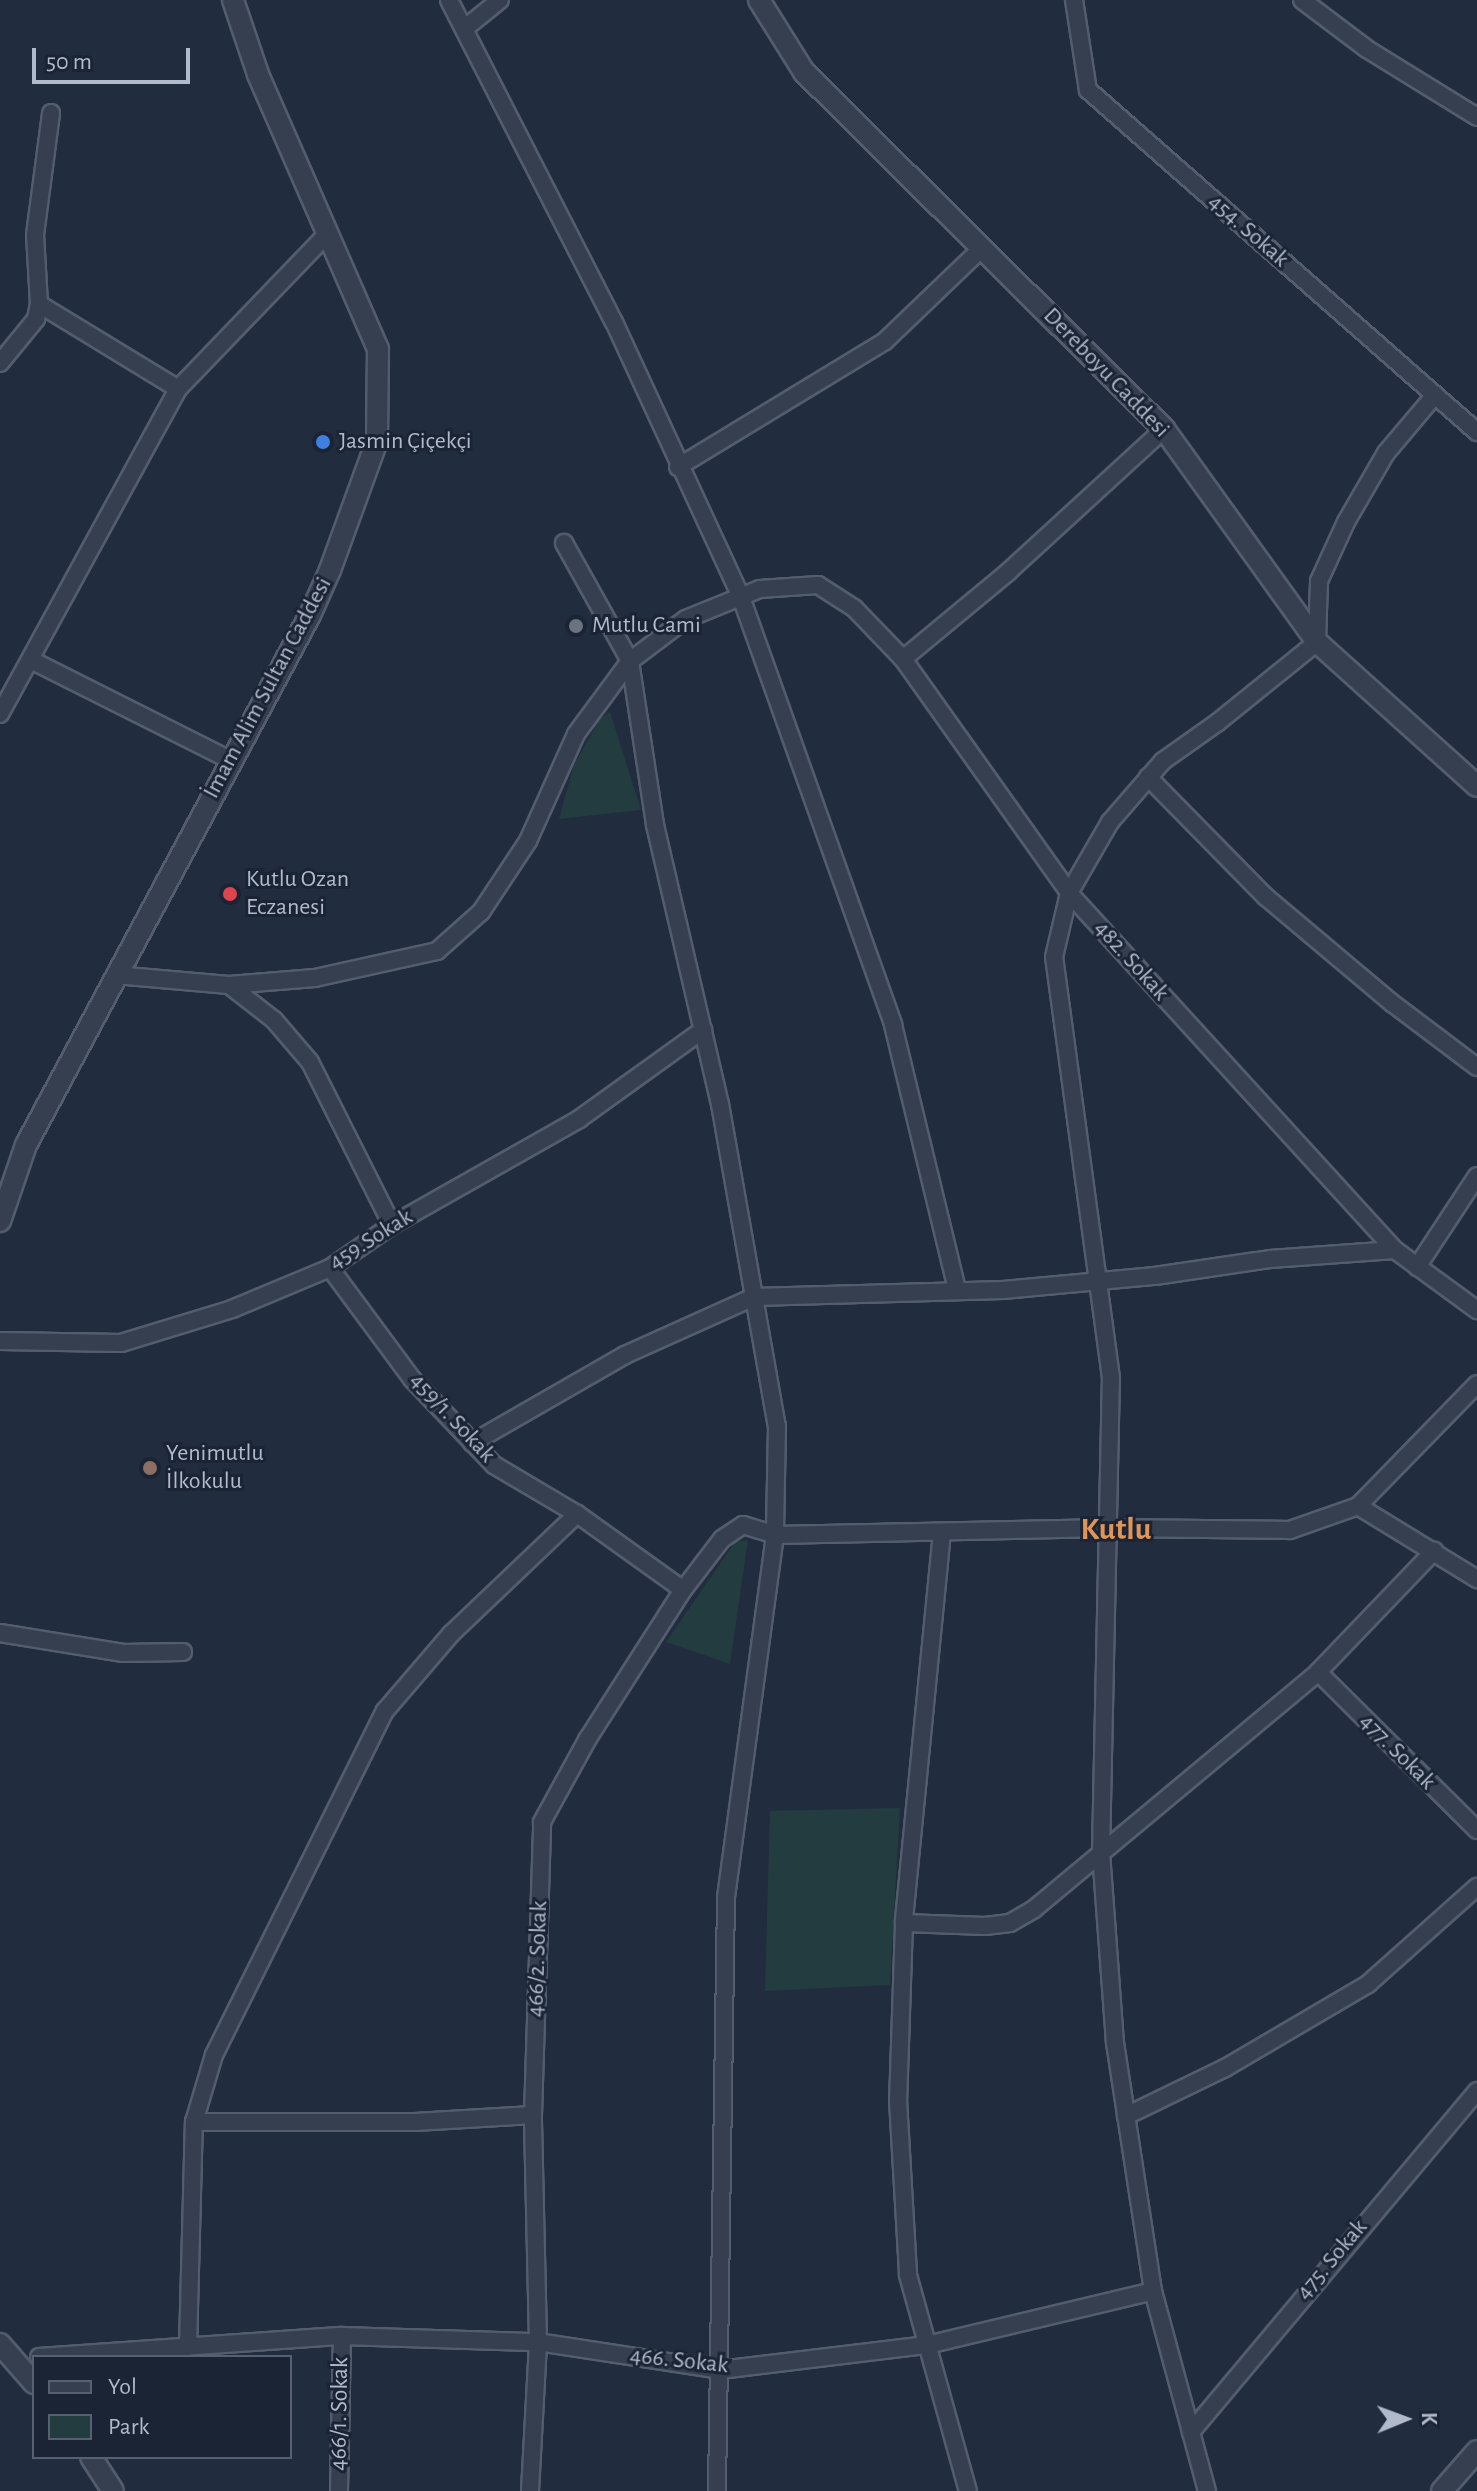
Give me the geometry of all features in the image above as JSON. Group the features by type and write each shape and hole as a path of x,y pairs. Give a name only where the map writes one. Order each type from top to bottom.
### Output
{"street":[{"name":"İmam Alim Sultan Caddesi","path":"0,1221 26,1145 310,615 330,570 377,441 378,349 258,74 233,0"},
{"path":"449,0 614,322 678,467 741,597 893,1025 957,1290"},
{"path":"464,29 500,0"},
{"name":"Dereboyu Caddesi","path":"759,0 804,72 1164,429 1317,642 1477,786"},
{"name":"454. Sokak","path":"1074,0 1088,90 1477,432"},
{"path":"1302,0 1367,49 1477,117"},
{"path":"0,363 36,319 39,304 35,235 51,113"},
{"path":"0,714 178,389 328,233"},
{"path":"678,467 885,341 982,248"},
{"path":"39,304 178,389"},
{"path":"1207,2491 1153,2291 1115,2043 1101,1852 1111,1378 1054,957 1069,893 1110,822 1163,761 1218,722 1317,642 1319,581 1346,522 1386,453 1435,395"},
{"path":"903,659 1008,572 1164,429"},
{"path":"564,543 630,661 655,825 720,1104 777,1426 775,1535 726,1897 717,2491"},
{"name":"482. Sokak","path":"741,597 760,589 818,585 854,608 903,659 1069,893 1395,1250 1477,1310"},
{"path":"115,975 229,985 315,978 437,951 481,912 521,853 576,734 630,661 686,619 741,597"},
{"path":"31,660 230,760"},
{"path":"1148,777 1266,897 1392,1003 1477,1067"},
{"path":"229,985 274,1020 310,1062 392,1225"},
{"name":"459.Sokak","path":"0,1341 121,1343 232,1309 330,1268 392,1225 579,1119 703,1030"},
{"path":"1417,1267 1477,1176"},
{"path":"472,1443 625,1355 754,1297 1003,1290 1270,1259 1395,1250"},
{"name":"459/1. Sokak","path":"330,1268 413,1380 494,1465 577,1514 683,1590"},
{"path":"775,1535 1108,1528 1290,1530 1358,1506 1477,1384"},
{"path":"1358,1506 1477,1579"},
{"path":"188,2347 194,2122 214,2055 385,1711 451,1634 577,1514"},
{"name":"466/2. Sokak","path":"530,2491 538,2342 533,2115 542,1822 587,1740 683,1590 722,1539 743,1525 775,1535"},
{"path":"942,1532 904,1923 898,2100 908,2275 968,2491"},
{"path":"904,1923 985,1926 1010,1923 1034,1909 1318,1672 1434,1551"},
{"path":"0,1633 123,1653 183,1652"},
{"name":"477. Sokak","path":"1318,1672 1477,1830"},
{"path":"1126,2116 1225,2068 1368,1984 1477,1887"},
{"name":"475. Sokak","path":"1191,2432 1477,2091"},
{"path":"194,2122 415,2122 533,2115"},
{"name":"466. Sokak","path":"22,2354 342,2336 538,2342 720,2370 927,2345 1153,2291"},
{"name":"466/1. Sokak","path":"339,2491 342,2336"},
{"path":"22,2354 32,2378"},
{"path":"1442,2491 1477,2451"},
{"path":"92,2459 113,2491"}],"green space":[{"path":"610,712 641,810 559,819 574,765 600,719"},
{"path":"748,1540 730,1664 666,1642 735,1542"},
{"path":"900,1808 890,1985 765,1991 770,1811"}],"place":[{"name":"Jasmin Çiçekçi","path":"323,442"},
{"name":"Mutlu Cami","path":"576,626"},
{"name":"Kutlu Ozan Eczanesi","path":"230,894"},
{"name":"Yenimutlu İlkokulu","path":"150,1468"}],"district":[{"name":"Kutlu","path":"1116,1529"}]}
